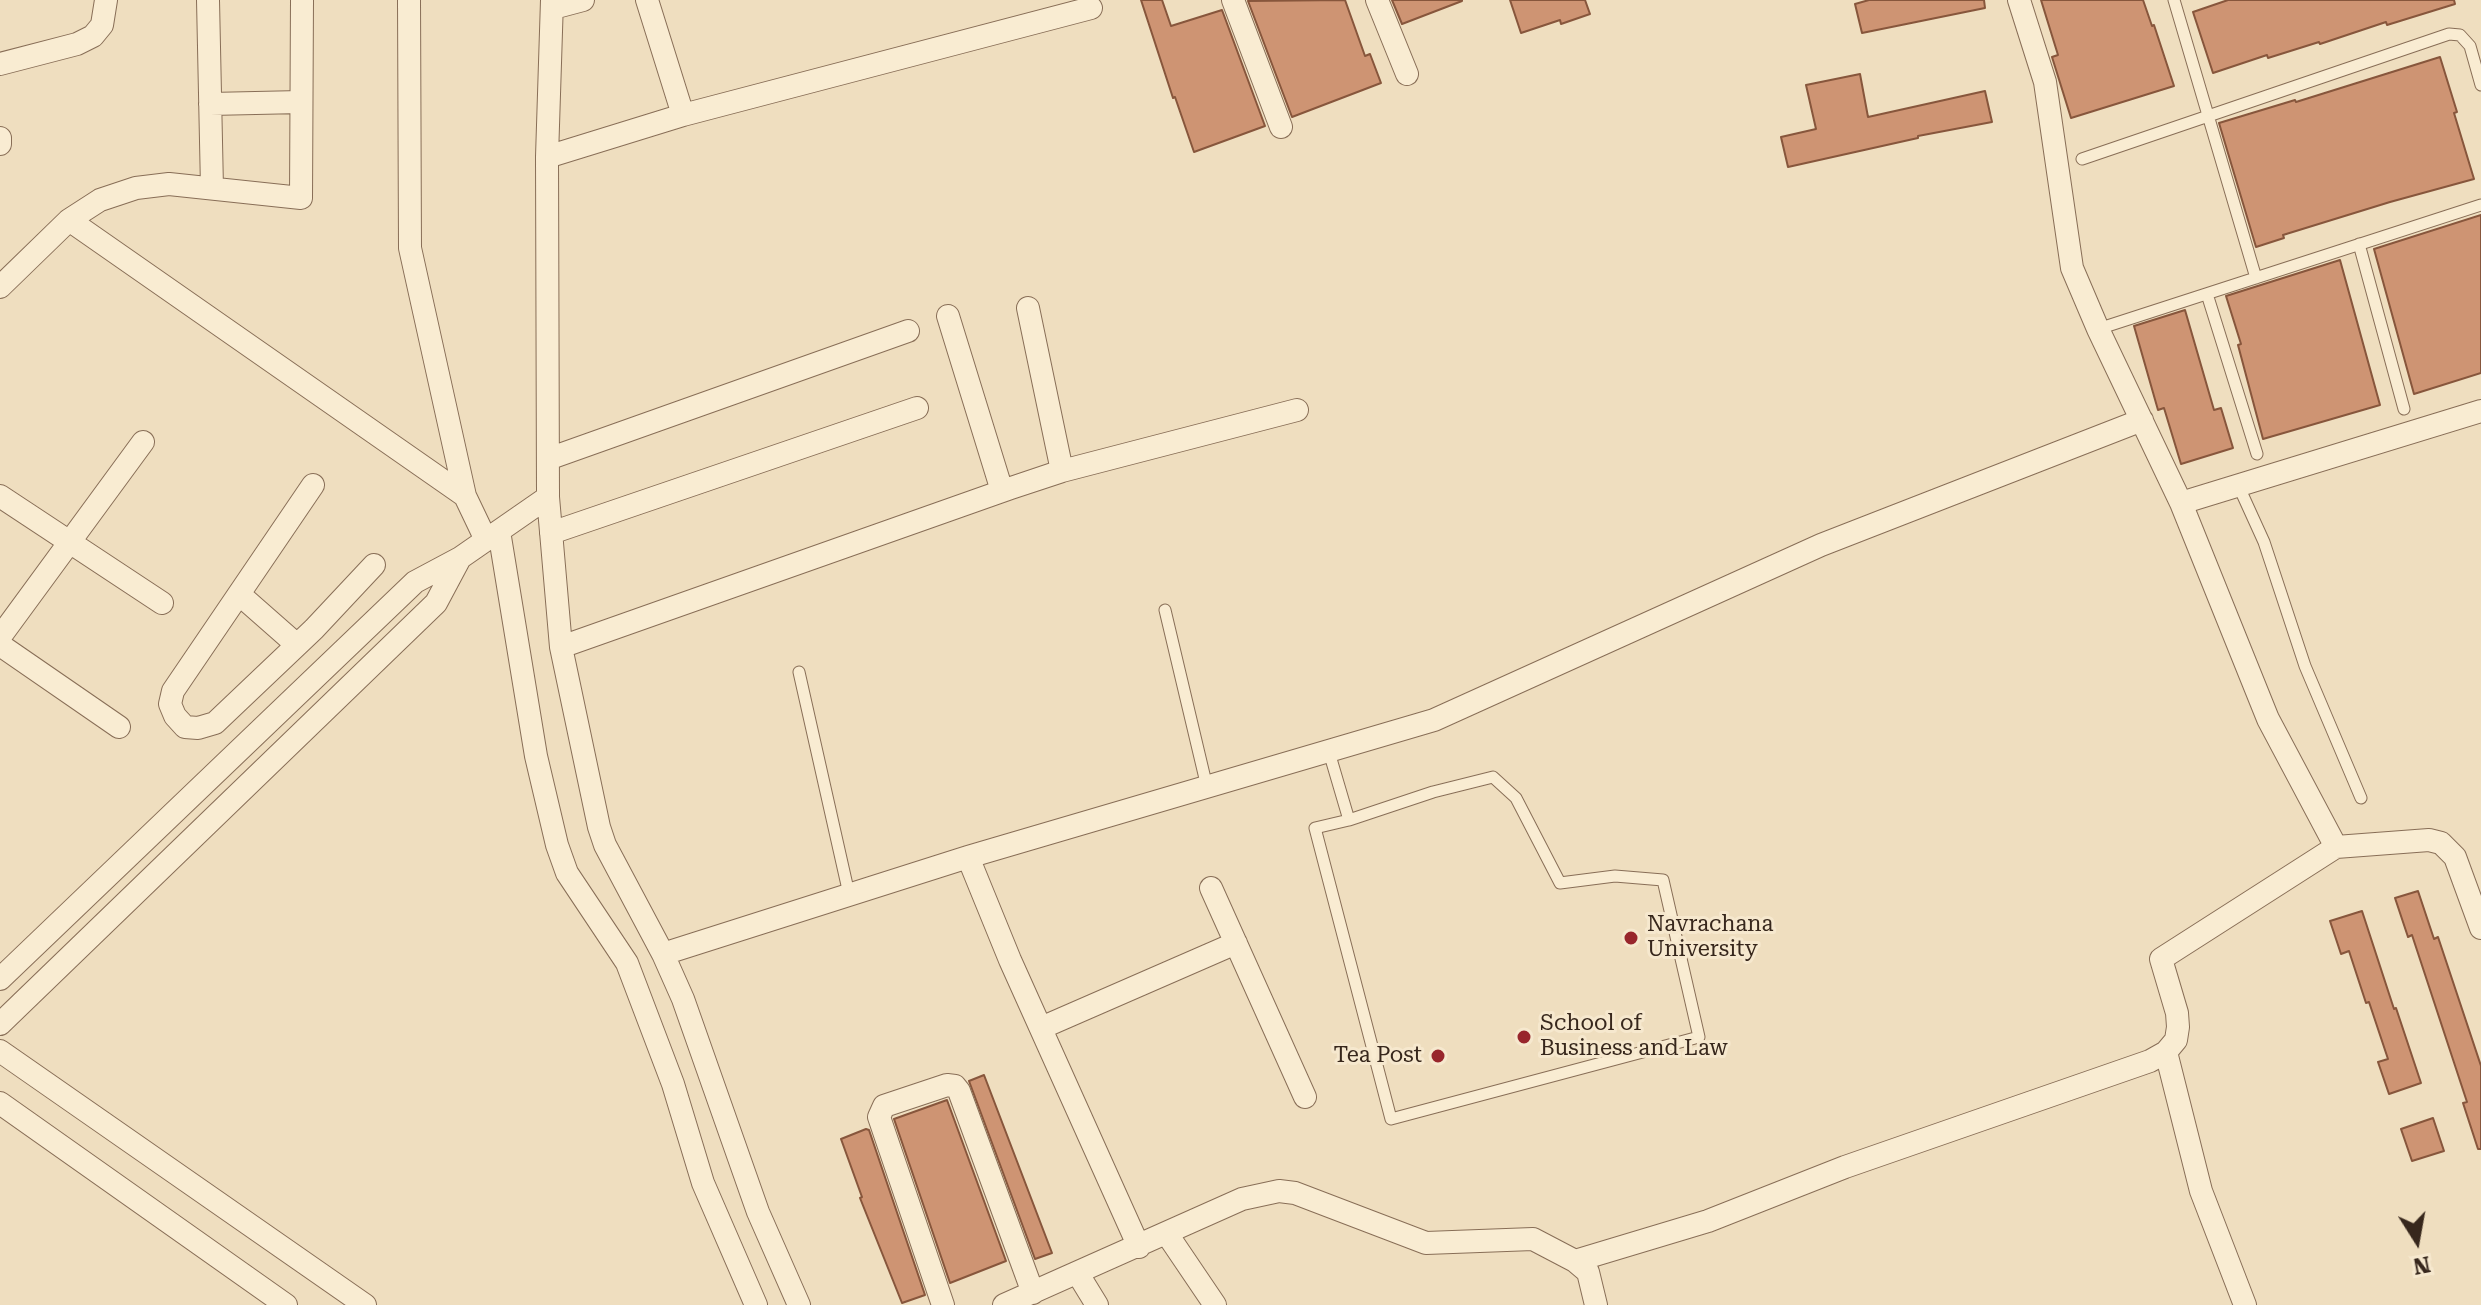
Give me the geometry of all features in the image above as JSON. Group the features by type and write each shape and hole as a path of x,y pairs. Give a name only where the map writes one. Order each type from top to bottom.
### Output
{"street":[{"path":"0,64 77,44 93,36 102,25 106,0"},
{"path":"208,0 212,188"},
{"path":"0,287 69,220 100,200 136,188 169,184 301,198 302,0"},
{"path":"409,0 410,248 465,496"},
{"path":"583,0 552,4 547,157 548,497 561,647 599,827 615,867 663,954 683,999 758,1212 799,1305"},
{"path":"647,0 683,115"},
{"path":"1233,0 1281,127"},
{"path":"1377,0 1407,74"},
{"path":"2019,0 2045,82 2072,268 2181,503 2268,719 2336,847"},
{"path":"547,157 683,115 1091,8"},
{"path":"210,104 301,102"},
{"path":"69,220 465,496 492,536 557,845 567,873 627,963 673,1084 703,1183 756,1305"},
{"path":"1028,308 1062,471"},
{"path":"948,316 1002,491"},
{"path":"548,459 908,331"},
{"path":"551,533 917,408"},
{"path":"561,647 1062,471 1297,410"},
{"path":"2181,503 2481,411"},
{"path":"663,954 968,857 1434,720 1821,545 2142,420"},
{"path":"0,637 143,442"},
{"path":"313,485 173,691 170,704 175,716 185,727 198,728 215,723 297,645 374,565"},
{"path":"0,496 162,603"},
{"path":"0,979 415,582 460,558 548,497"},
{"path":"0,1024 436,603 460,558"},
{"path":"239,594 297,645"},
{"path":"0,645 119,727"},
{"path":"269,671 313,722"},
{"path":"1575,1261 1708,1221 1845,1167 2150,1061 2166,1052 2176,1040 2177,1013 2161,959 2336,847 2429,840 2441,843 2455,857 2481,928"},
{"path":"968,857 1139,1247"},
{"path":"1211,888 1305,1097"},
{"path":"1041,1028 1236,943"},
{"path":"0,1051 365,1305"},
{"path":"2166,1052 2201,1191 2245,1305"},
{"path":"943,1305 879,1117 884,1106 947,1085 955,1086 959,1091 1033,1293"},
{"path":"0,1103 286,1305"},
{"path":"1004,1305 1242,1199 1279,1191 1295,1193 1426,1243 1533,1239 1575,1261 1588,1272 1596,1305"},
{"path":"1167,1234 1215,1305"},
{"path":"1078,1274 1097,1305"}],"lane":[{"path":"2174,0 2256,278"},
{"path":"2082,159 2449,34 2460,35 2470,46 2481,85"},
{"path":"2098,329 2481,205"},
{"path":"2359,244 2404,409"},
{"path":"2207,294 2257,454"},
{"path":"2239,487 2264,542 2305,666 2361,798"},
{"path":"1165,610 1207,787"},
{"path":"799,672 849,894"},
{"path":"1329,752 1349,820"},
{"path":"1493,777 1516,798 1560,883 1615,876 1663,880 1699,1037 1391,1119 1315,828 1349,820 1433,792 1493,777"}],"building":[{"path":"1141,0 1162,0 1171,26 1222,10 1265,126 1194,152"},
{"path":"1345,0 1365,56 1370,54 1381,83 1292,117 1248,1"},
{"path":"1392,0 1462,0 1462,1 1402,24"},
{"path":"1510,0 1585,0 1590,14 1521,33"},
{"path":"1869,0 1984,0 1985,8 1862,33 1855,4"},
{"path":"2041,0 2143,0 2174,86 2071,118 2052,57 2058,55"},
{"path":"2228,0 2454,0 2455,4 2320,44 2268,58 2267,55 2213,73 2193,12"},
{"path":"2440,57 2474,179 2283,235 2284,238 2256,247 2219,123"},
{"path":"1860,74 1868,117 1985,91 1992,122 1788,167 1781,137 1816,129 1806,85"},
{"path":"2481,215 2481,373 2414,394 2374,249"},
{"path":"2340,260 2380,405 2263,439 2238,345 2241,344 2226,296"},
{"path":"2185,310 2214,410 2221,408 2233,448 2181,464 2164,408 2158,410 2134,326"},
{"path":"2418,891 2434,939 2438,937 2481,1066 2481,1149 2478,1149 2463,1103 2467,1102 2412,935 2408,937 2395,898"},
{"path":"2362,911 2421,1083 2389,1094 2378,1062 2388,1059 2369,1002 2366,1003 2349,951 2341,954 2330,921"},
{"path":"984,1075 1052,1253 1035,1259 969,1081"},
{"path":"947,1100 1006,1261 950,1283 894,1119"},
{"path":"2433,1118 2444,1151 2412,1161 2401,1129"},
{"path":"869,1130 925,1295 902,1303 860,1198 841,1139"}],"place":[{"name":"Navrachana University","path":"1631,938"},
{"name":"School of Business and Law","path":"1524,1037"},
{"name":"Tea Post","path":"1438,1056"}]}
